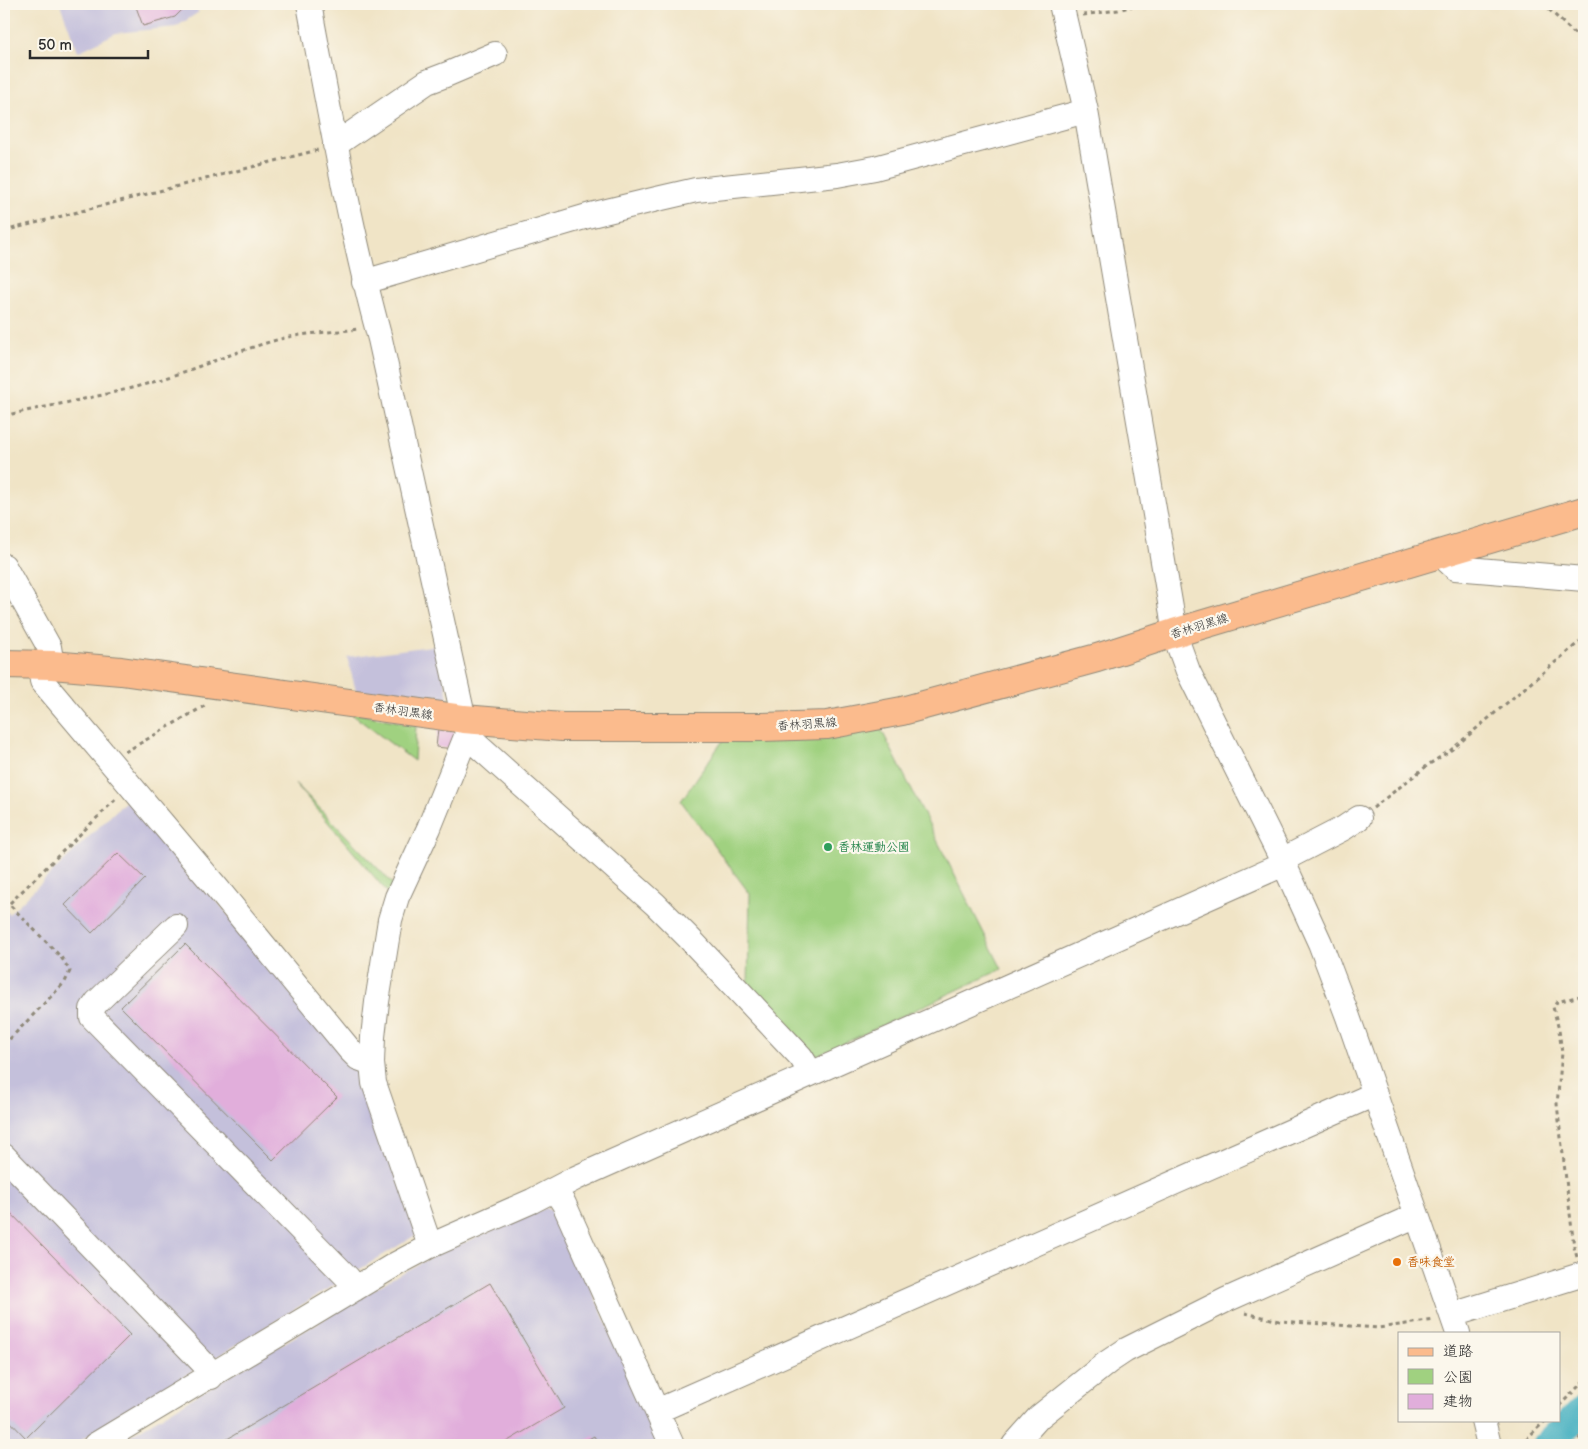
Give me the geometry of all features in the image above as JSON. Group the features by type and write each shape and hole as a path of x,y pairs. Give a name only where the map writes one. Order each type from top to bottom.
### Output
{"main road":[{"name":"香林羽黒線","path":"4,664 46,665 120,671 223,685 465,727 762,727 827,724 902,712 1097,658 1174,633 1584,511"}],"street":[{"path":"309,4 335,145 364,282 380,339 465,727 478,746 642,892 688,937 801,1057 811,1073"},
{"path":"1063,11 1086,111 1174,633 1188,671 1283,862 1320,944 1375,1094 1455,1324 1583,1274"},
{"path":"335,145 427,82 495,54"},
{"path":"364,282 582,218 696,190 837,175 875,168 1086,111"},
{"path":"1440,554 1455,568 1584,579"},
{"path":"4,566 49,647 42,681 349,1049 358,1058 372,1063"},
{"path":"430,1246 374,1083 372,1063 377,1002 390,920 397,897 429,828 465,727"},
{"path":"95,1445 430,1246 555,1190 576,1178 1283,862 1359,818"},
{"path":"176,926 97,1002 92,1009 92,1017 348,1278 355,1289"},
{"path":"657,1411 1375,1094"},
{"path":"4,1156 205,1365 211,1376"},
{"path":"555,1190 564,1204 672,1445"},
{"path":"1014,1445 1039,1417 1126,1350 1226,1300 1417,1215"},
{"path":"1483,1422 1489,1445"}],"path":[{"path":"1063,11 1118,10 1141,4"},
{"path":"1543,4 1577,36 1584,40"},
{"path":"4,231 335,145"},
{"path":"4,417 93,398 150,383 196,368 233,353 282,338 360,329"},
{"path":"1359,818 1428,765 1451,750 1584,638"},
{"path":"112,763 126,751 216,700 223,685"},
{"path":"4,1045 65,982 70,971 61,957 9,904 130,785"},
{"path":"1583,1274 1574,1247 1559,1129 1557,1104 1562,1053 1553,1007 1556,1002 1584,995"},
{"path":"1226,1300 1238,1311 1280,1321 1378,1328 1437,1320 1455,1324"},
{"path":"1560,1405 1584,1381"},
{"path":"1520,1445 1544,1422"},
{"path":"1573,1445 1584,1434"}],"shaded area":[{"path":"60,4 190,4 199,12 176,27 116,33 78,52"},
{"path":"439,645 449,704 356,691 347,657"},
{"path":"131,796 366,1084 419,1233 73,1445 4,1445 4,909 9,914"},
{"path":"546,1208 557,1214 662,1445 114,1445 396,1276 437,1254"}],"green space":[{"path":"349,712 416,725 414,761"},
{"name":"香林運動公園","path":"878,723 1002,969 817,1056 748,985 750,894 681,801 728,733"},
{"path":"295,783 394,885 388,893"}],"building":[{"path":"135,4 183,4 185,7 175,17 143,26"},
{"path":"438,729 455,731 454,749 436,747"},
{"path":"118,853 145,879 92,933 65,905"},
{"path":"185,944 337,1097 273,1160 121,1007"},
{"path":"4,1206 130,1335 26,1438 4,1415"},
{"path":"490,1283 564,1408 501,1445 226,1445 224,1441"},
{"path":"594,1436 599,1445 578,1445"}],"waterway":[{"path":"1547,1445 1584,1409"}],"place":[{"name":"香林運動公園","path":"828,847"},
{"name":"香味食堂","path":"1397,1262"}]}
